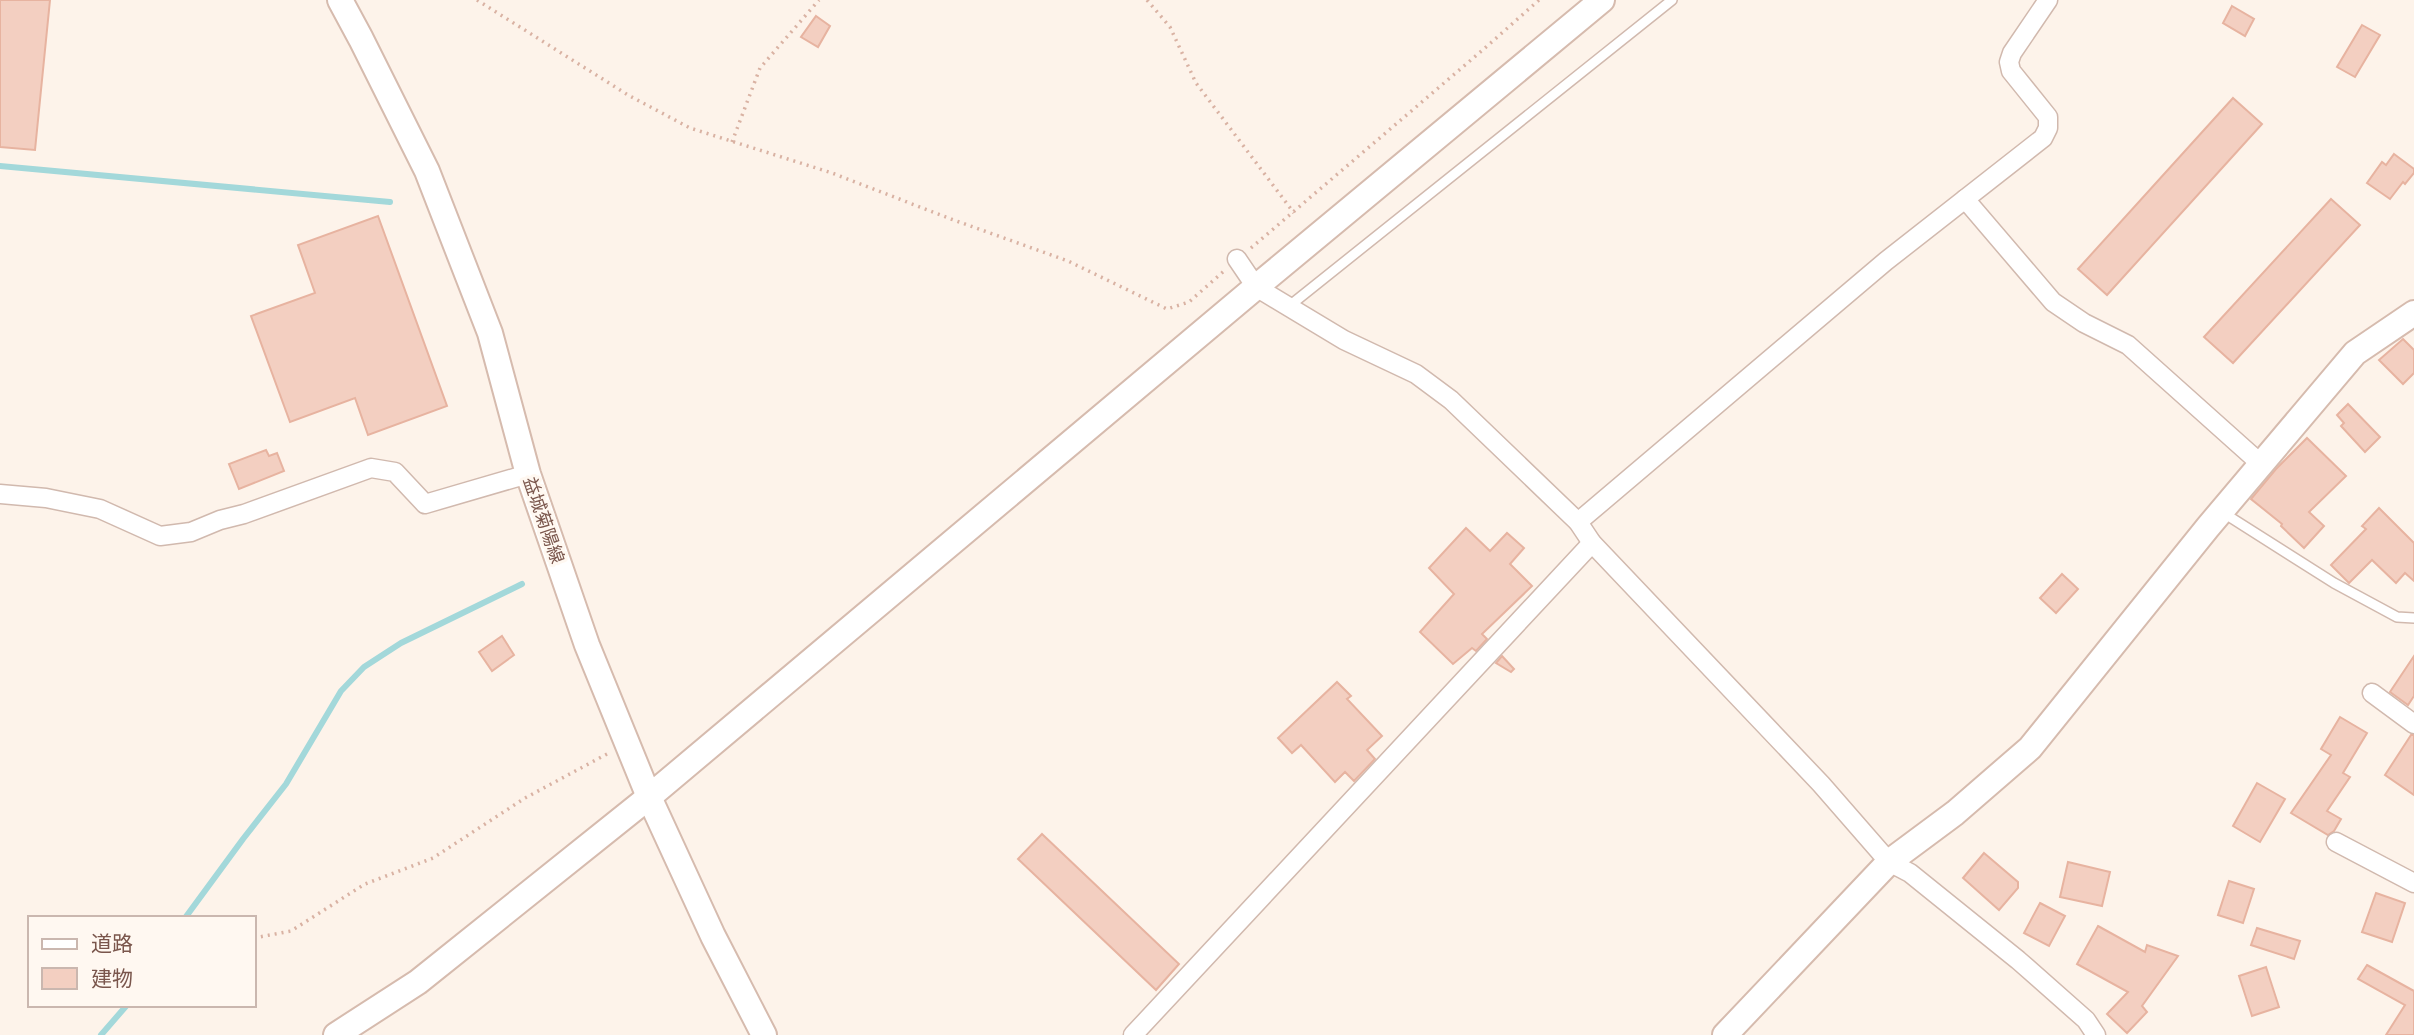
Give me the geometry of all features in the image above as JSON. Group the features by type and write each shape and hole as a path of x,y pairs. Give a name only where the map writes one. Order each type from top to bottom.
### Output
{"street":[{"name":"益城菊陽線","path":"340,0 362,38 427,171 490,332 528,474 587,645 649,797 713,936 764,1035"},
{"path":"336,1035 418,982 649,797 1602,0"},
{"path":"1578,522 1875,269 2046,133 2048,117 2011,71 2009,62 2012,53 2048,0"},
{"path":"1965,199 2053,302 2084,323 2129,345 2261,464"},
{"path":"1237,259 1256,287 1345,340 1416,374 1451,400 1578,522 1592,543 1811,774 1889,862 1910,873 2018,960 2086,1020 2096,1035"},
{"path":"1725,1035 1889,862 1955,813 2030,748 2221,511 2355,353 2414,313"},
{"path":"0,494 46,498 100,509 160,536 191,533 220,520 244,514 371,468 395,471 425,504 528,474"},
{"path":"1133,1035 1592,543"},
{"path":"2372,693 2414,724"},
{"path":"2336,842 2414,883"}],"lane":[{"path":"1288,307 1672,0"},
{"path":"2221,511 2334,583 2397,617 2414,618"}],"path":[{"path":"477,0 628,95 690,128 832,173 1068,261 1167,309 1189,302 1539,0"},
{"path":"732,142 760,68 819,0"},
{"path":"1147,0 1170,27 1196,83 1294,213"},
{"path":"256,938 291,931 365,884 433,858 526,798 627,743"}],"building":[{"path":"0,0 50,0 35,150 0,147"},
{"path":"2232,6 2254,19 2245,36 2223,23"},
{"path":"816,16 830,26 818,47 801,37"},
{"path":"2362,25 2380,35 2355,77 2337,67"},
{"path":"2233,98 2262,124 2107,295 2078,269"},
{"path":"2394,154 2414,169 2414,173 2390,199 2367,183 2382,162 2386,165"},
{"path":"2331,199 2360,225 2233,363 2204,337"},
{"path":"378,216 447,406 368,435 355,398 290,422 251,316 315,293 298,245"},
{"path":"2403,339 2414,350 2414,373 2403,384 2379,360"},
{"path":"2348,404 2380,437 2365,452 2341,426 2344,423 2337,415"},
{"path":"2307,438 2346,476 2309,512 2324,526 2304,548 2282,524 2251,499"},
{"path":"266,450 269,456 277,453 284,471 239,489 229,464"},
{"path":"2379,508 2414,543 2414,581 2405,573 2396,583 2372,560 2349,583 2331,565 2366,529 2362,526"},
{"path":"1466,528 1490,551 1507,533 1524,548 1510,564 1532,586 1482,634 1487,639 1476,651 1472,648 1453,664 1420,632 1454,594 1429,568"},
{"path":"2062,574 2078,589 2056,613 2040,598"},
{"path":"502,636 514,655 492,671 479,652"},
{"path":"1502,656 1514,669 1511,672 1496,663"},
{"path":"2414,656 2414,696 2408,705 2390,692"},
{"path":"1337,682 1351,696 1347,699 1382,736 1367,750 1375,759 1354,781 1345,772 1335,782 1301,745 1292,753 1278,738"},
{"path":"2340,717 2367,733 2343,773 2350,777 2327,811 2341,819 2334,831 2328,835 2291,813 2331,755 2321,749"},
{"path":"2411,735 2414,735 2414,795 2385,775"},
{"path":"2257,783 2285,799 2260,842 2233,826"},
{"path":"1042,834 1179,964 1156,990 1018,859"},
{"path":"1984,853 2018,882 2018,888 1999,910 1963,878"},
{"path":"2068,862 2110,872 2102,906 2060,897"},
{"path":"2229,881 2254,889 2243,923 2218,915"},
{"path":"2376,893 2405,903 2392,942 2362,932"},
{"path":"2040,903 2065,916 2049,946 2024,933"},
{"path":"2098,926 2145,952 2147,945 2178,956 2142,1006 2147,1012 2127,1033 2107,1014 2128,992 2077,964"},
{"path":"2257,928 2300,941 2294,959 2251,945"},
{"path":"2367,965 2414,991 2414,1035 2386,1035 2405,1005 2358,979"},
{"path":"2266,967 2279,1007 2252,1016 2239,976"}],"waterway":[{"path":"0,166 390,202"},
{"path":"186,916 286,784 341,691 364,667 401,643 522,584"},
{"path":"101,1035 125,1007"}]}
